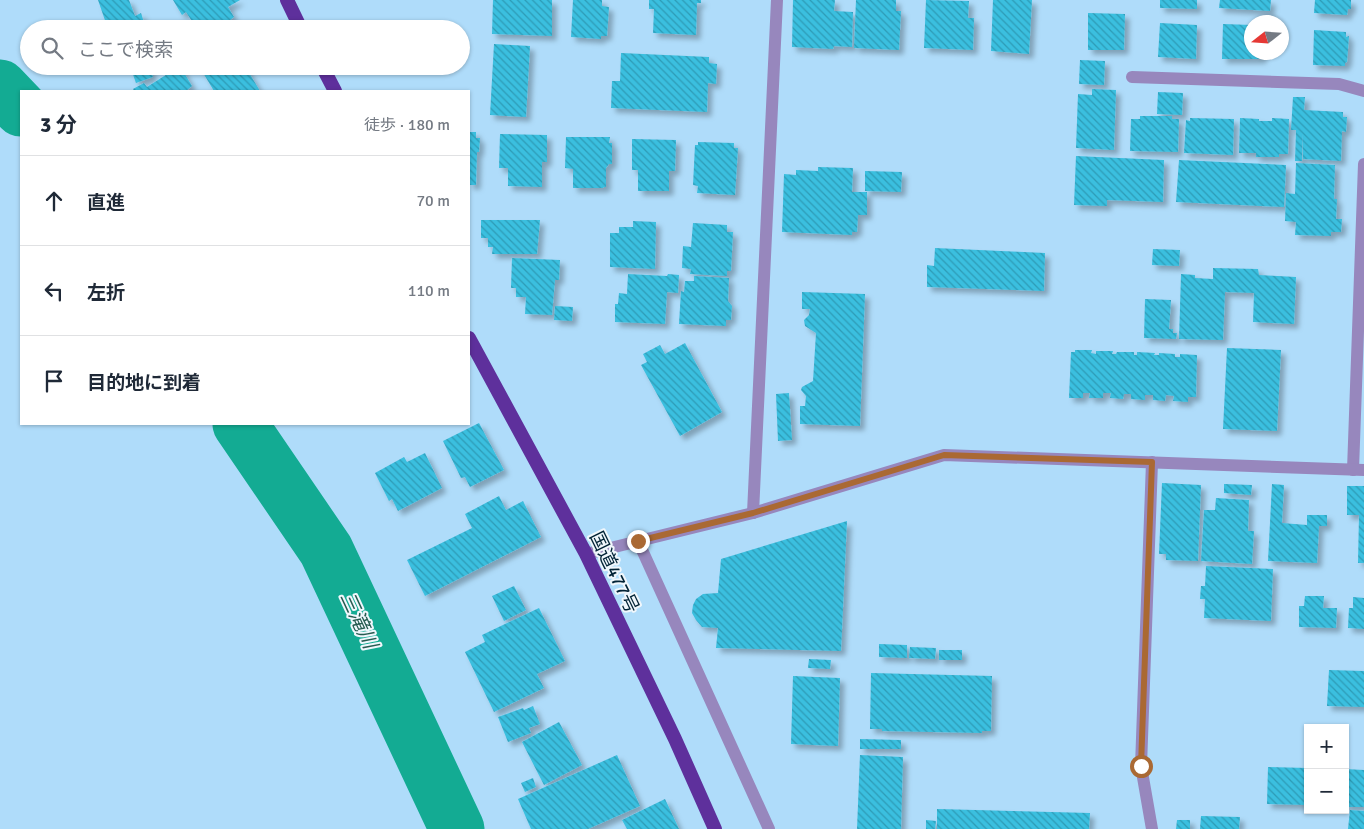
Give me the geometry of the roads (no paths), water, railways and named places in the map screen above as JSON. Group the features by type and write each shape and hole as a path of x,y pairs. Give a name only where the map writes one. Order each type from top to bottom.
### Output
{"highway":[{"path":"287,0 297,20"},
{"path":"327,75 334,90"},
{"name":"国道477号","path":"470,340 586,554 675,739 715,829"}],"street":[{"path":"753,513 777,0"},
{"path":"1132,77 1339,84 1364,91"},
{"path":"586,554 753,513 944,455 1359,470 1364,164"},
{"path":"1152,462 1141,766 1152,829"},
{"path":"638,541 769,829"}],"waterway":[{"name":"三滝川","path":"0,87 20,108"},
{"name":"三滝川","path":"241,425 326,550 457,829"}]}
